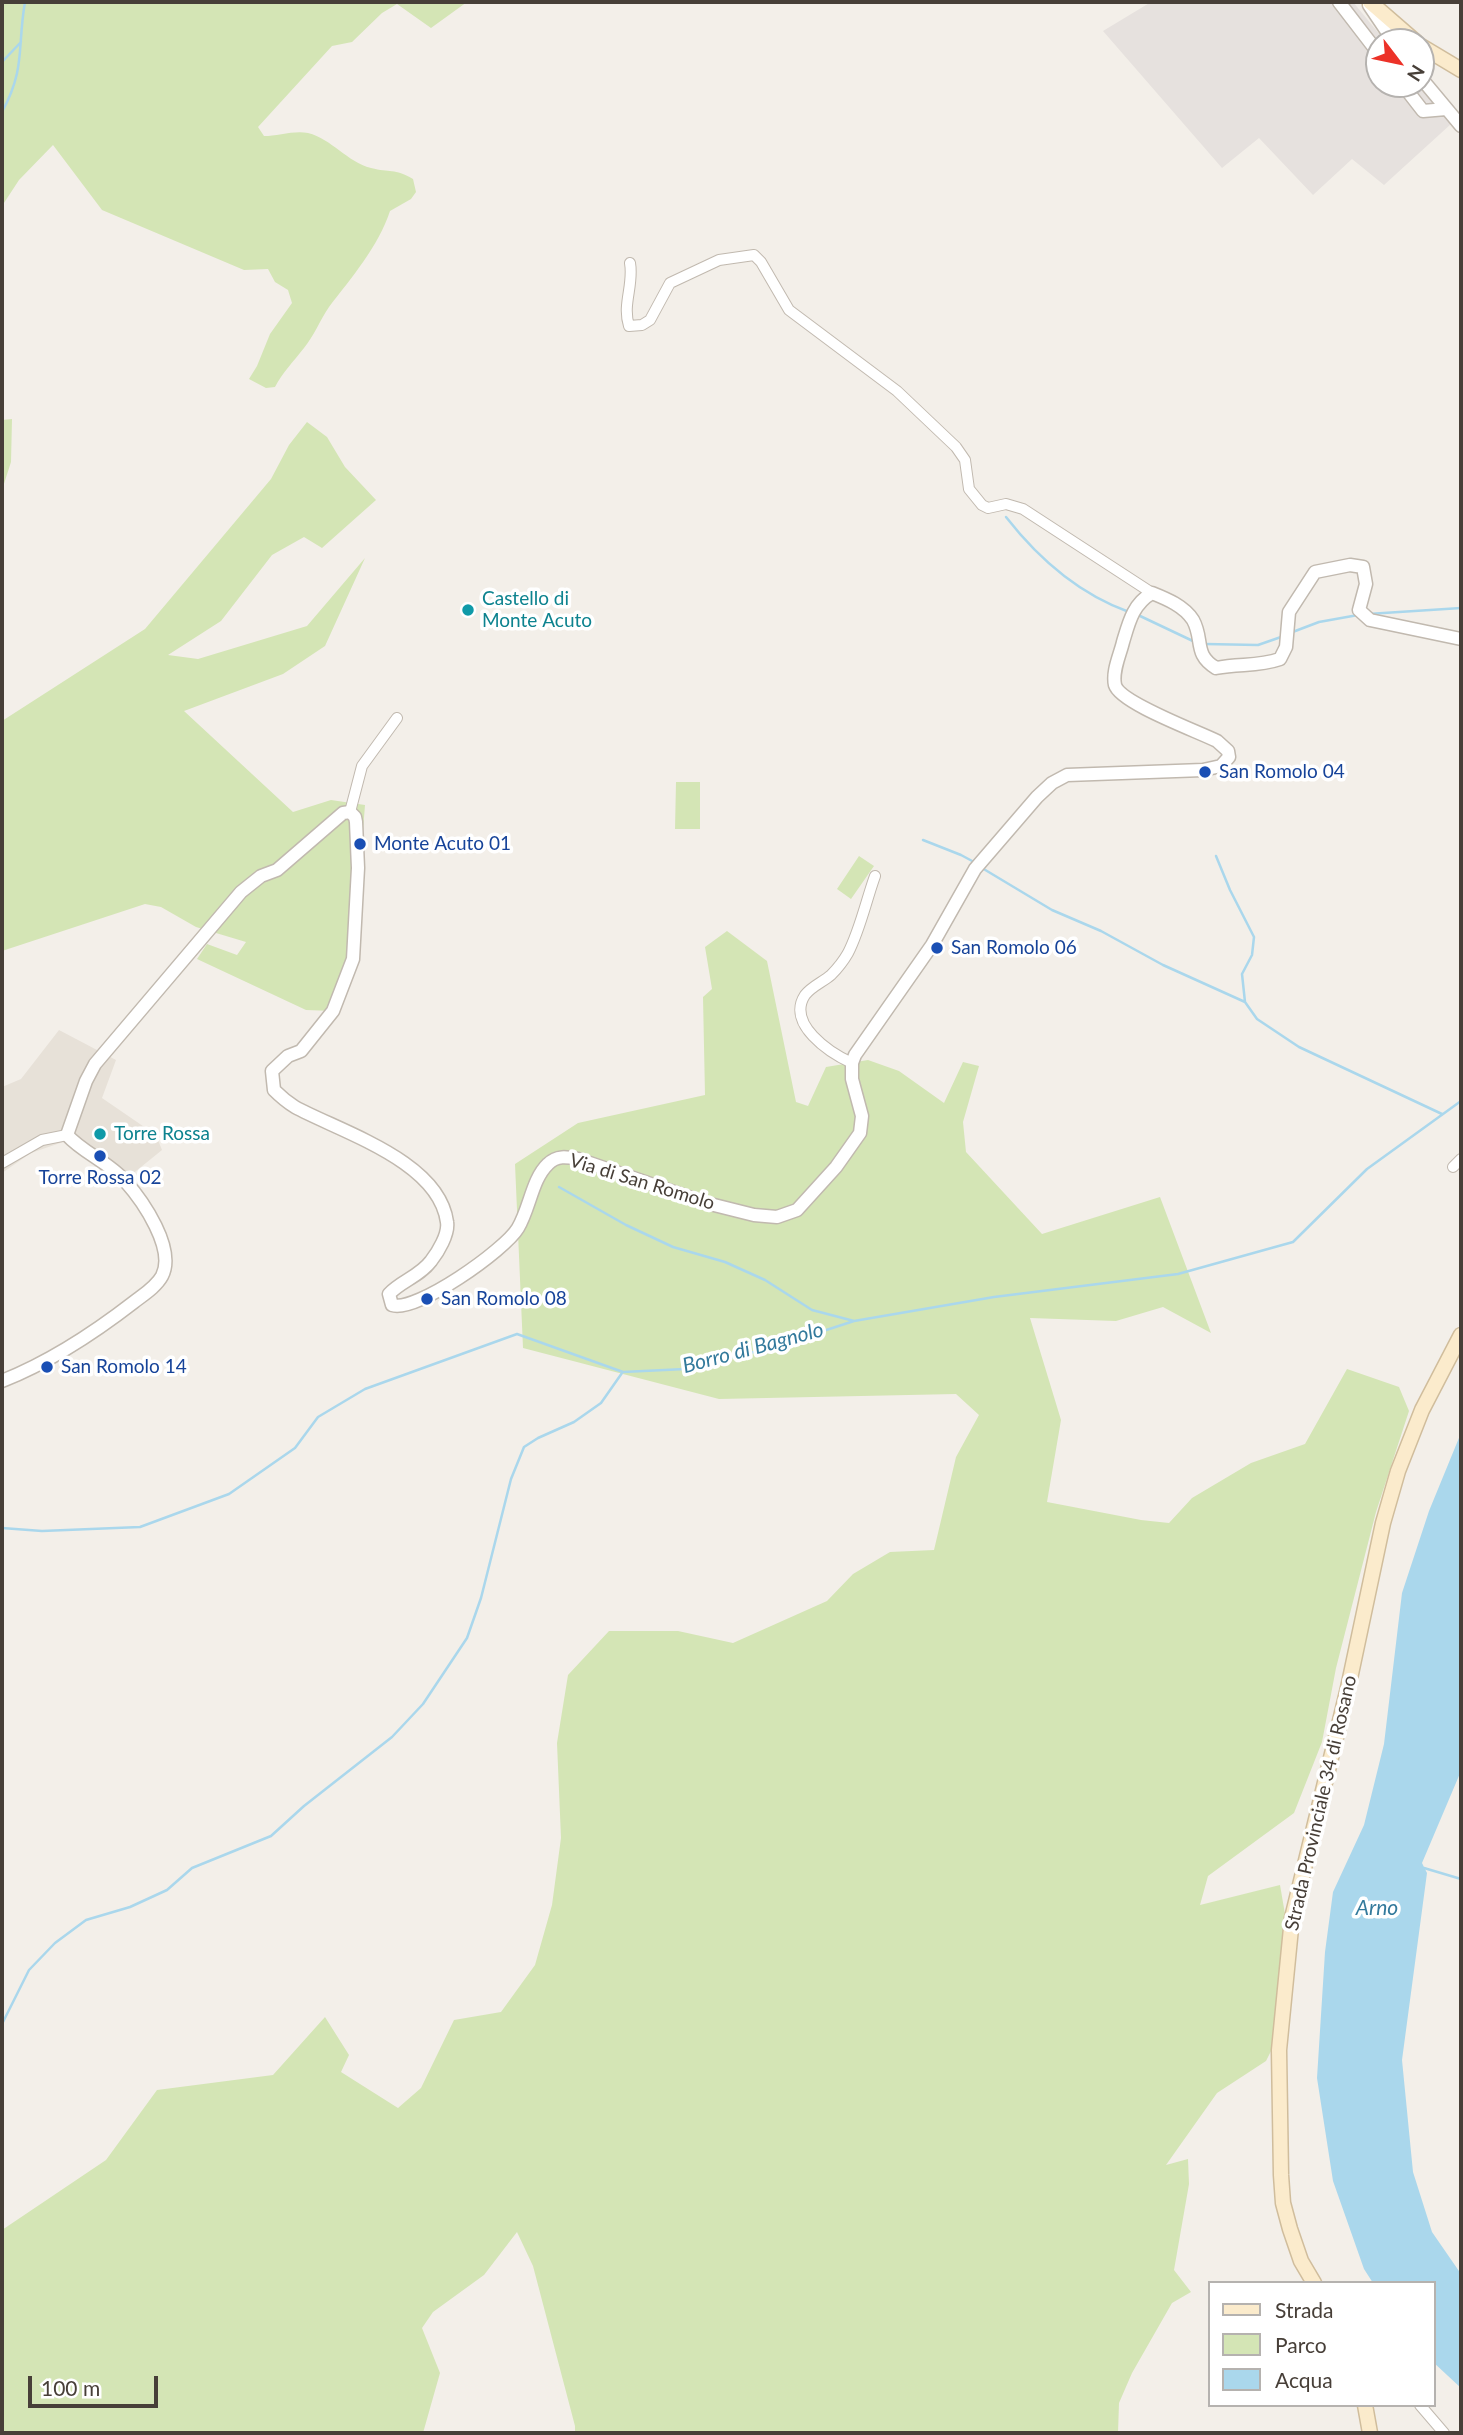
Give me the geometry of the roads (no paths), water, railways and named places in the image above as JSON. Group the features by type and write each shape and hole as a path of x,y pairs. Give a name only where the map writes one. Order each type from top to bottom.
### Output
{"main road":[{"path":"1368,2 1399,28"},
{"path":"1435,54 1461,70"},
{"name":"Strada Provinciale 34 di Rosano","path":"1313,2281 1301,2261 1290,2229 1283,2203 1281,2175 1279,2050 1292,1918 1348,1688 1383,1523 1398,1471 1422,1410 1461,1335"},
{"path":"1365,2407 1370,2433"}],"street":[{"path":"1339,2 1365,36"},
{"path":"1368,2 1385,28"},
{"path":"1435,95 1461,126"},
{"path":"1413,98 1423,111 1446,109"},
{"path":"630,263 625,312 629,326 642,325 650,320 670,283 719,260 754,255 761,262 789,310 897,391 956,447 965,460 970,489 982,505 988,508 1006,504 1023,509 1152,593 1174,602 1192,619 1205,662 1216,668 1237,664 1262,666 1280,659 1286,647 1289,612 1315,572 1350,565 1363,568 1366,584 1359,610 1370,620 1461,639"},
{"path":"875,876 847,953 832,974 806,994 801,1004 804,1024 811,1035 835,1055 852,1063 932,944 975,869 1052,783 1067,775 1204,770 1215,768 1227,761 1228,751 1217,741 1125,699 1115,686 1116,669 1133,613 1141,599 1152,593"},
{"path":"67,1135 86,1081 95,1064 211,929 224,909 261,876 277,870 343,813 350,812 362,766 397,718"},
{"name":"Via di San Romolo","path":"350,812 356,822 358,868 353,959 333,1011 301,1051 288,1056 272,1071 274,1090 291,1105 395,1157 426,1182 441,1202 448,1225 442,1242 430,1263 414,1278 395,1287 389,1294 392,1305 404,1306 421,1300 474,1268 508,1241 518,1228 540,1175 549,1163 560,1156 578,1159 706,1203 754,1215 777,1217 797,1210 836,1167 860,1133 862,1116 852,1079 852,1063"},
{"path":"2,1163 42,1140 67,1135 124,1180 159,1232 165,1258 162,1276 148,1292 111,1320 41,1364 2,1381"},
{"path":"1453,1167 1461,1158"},
{"path":"1422,2407 1444,2433"}],"water":[{"name":"Arno","path":"1461,1433 1461,1771 1422,1863 1427,1873 1402,2060 1413,2172 1432,2232 1461,2274 1461,2388 1435,2364 1435,2281 1372,2281 1364,2269 1333,2181 1317,2078 1325,1952 1333,1892 1364,1825 1384,1744 1402,1593 1429,1511"}],"waterway":[{"path":"2,112 18,70 25,2"},
{"path":"2,62 21,42"},
{"path":"1006,517 1032,547 1061,573 1093,595 1129,612"},
{"path":"1368,614 1461,608"},
{"path":"1138,615 1195,642"},
{"path":"1290,633 1319,622 1358,615"},
{"path":"1205,644 1258,645 1281,637"},
{"path":"923,840 974,862"},
{"path":"1216,856 1254,937 1252,955 1242,974 1245,1002"},
{"path":"982,868 1052,910 1101,931 1163,965 1245,1002 1257,1019 1299,1047 1442,1114"},
{"name":"Borro di Bagnolo","path":"2,1528 42,1531 140,1527 229,1494 295,1448 318,1417 365,1389 517,1334 623,1372 685,1369 774,1347 854,1321 994,1297 1178,1274 1293,1242 1367,1169 1461,1101"},
{"path":"559,1187 626,1225 673,1247 725,1262 765,1280 812,1310 854,1321"},
{"path":"2,2024 29,1970 55,1943 86,1920 130,1907 167,1890 192,1868 271,1836 304,1806 392,1737 423,1704 467,1638 481,1598 511,1479 524,1447 574,1422 601,1403 622,1373"},
{"path":"1424,1868 1461,1879"}],"place":[{"name":"Castello di Monte Acuto","path":"468,610"},
{"name":"San Romolo 04","path":"1205,772"},
{"name":"Monte Acuto 01","path":"360,844"},
{"name":"San Romolo 06","path":"937,948"},
{"name":"Torre Rossa","path":"100,1134"},
{"name":"Torre Rossa 02","path":"100,1156"},
{"name":"San Romolo 08","path":"427,1299"},
{"name":"San Romolo 14","path":"47,1367"}]}
